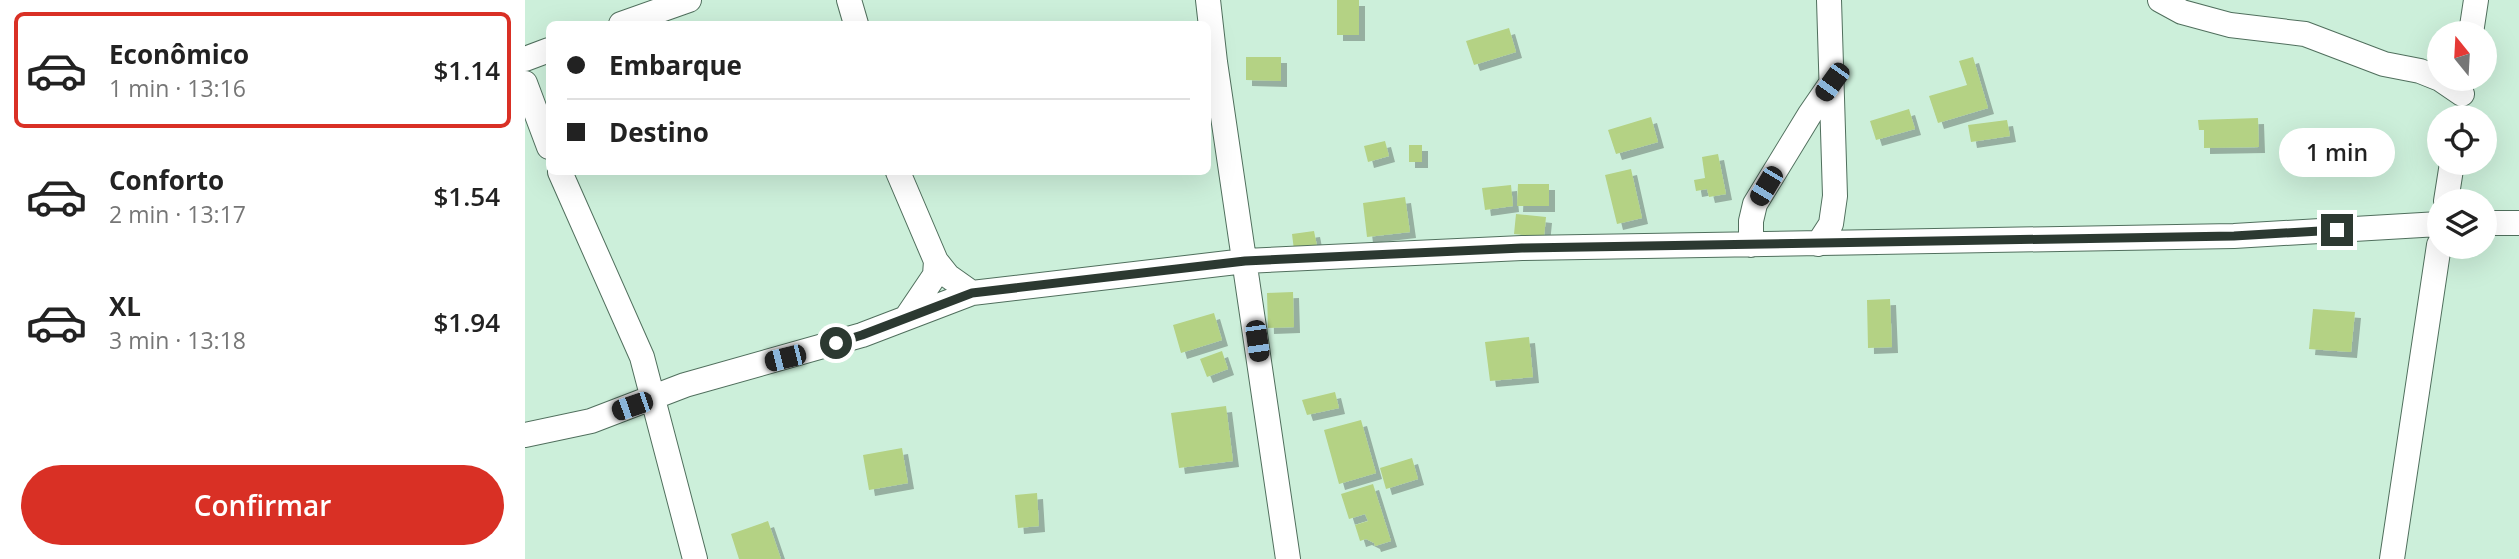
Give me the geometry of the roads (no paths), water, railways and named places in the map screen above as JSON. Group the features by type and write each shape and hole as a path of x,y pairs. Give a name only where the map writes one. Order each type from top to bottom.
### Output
{"street":[{"path":"630,21 689,0"},
{"path":"849,0 855,21"},
{"path":"1208,0 1210,21"},
{"path":"1818,244 1831,224 1835,196 1829,0"},
{"path":"2160,0 2182,12 2230,24 2305,34 2384,64 2420,71 2440,79 2461,97"},
{"path":"2473,21 2476,0"},
{"path":"1211,27 1288,559"},
{"path":"525,59 546,51"},
{"path":"1751,245 1751,221 1755,204 1832,82"},
{"path":"525,83 546,139"},
{"path":"561,175 642,357 695,559"},
{"path":"899,175 936,261 948,276 972,293"},
{"path":"2497,223 2519,223"},
{"path":"525,435 591,421 685,385 862,335 972,293 1245,261 1522,248 2234,236 2427,225"},
{"path":"2392,559 2437,259"},
{"path":"907,318 935,275 936,261"}]}
